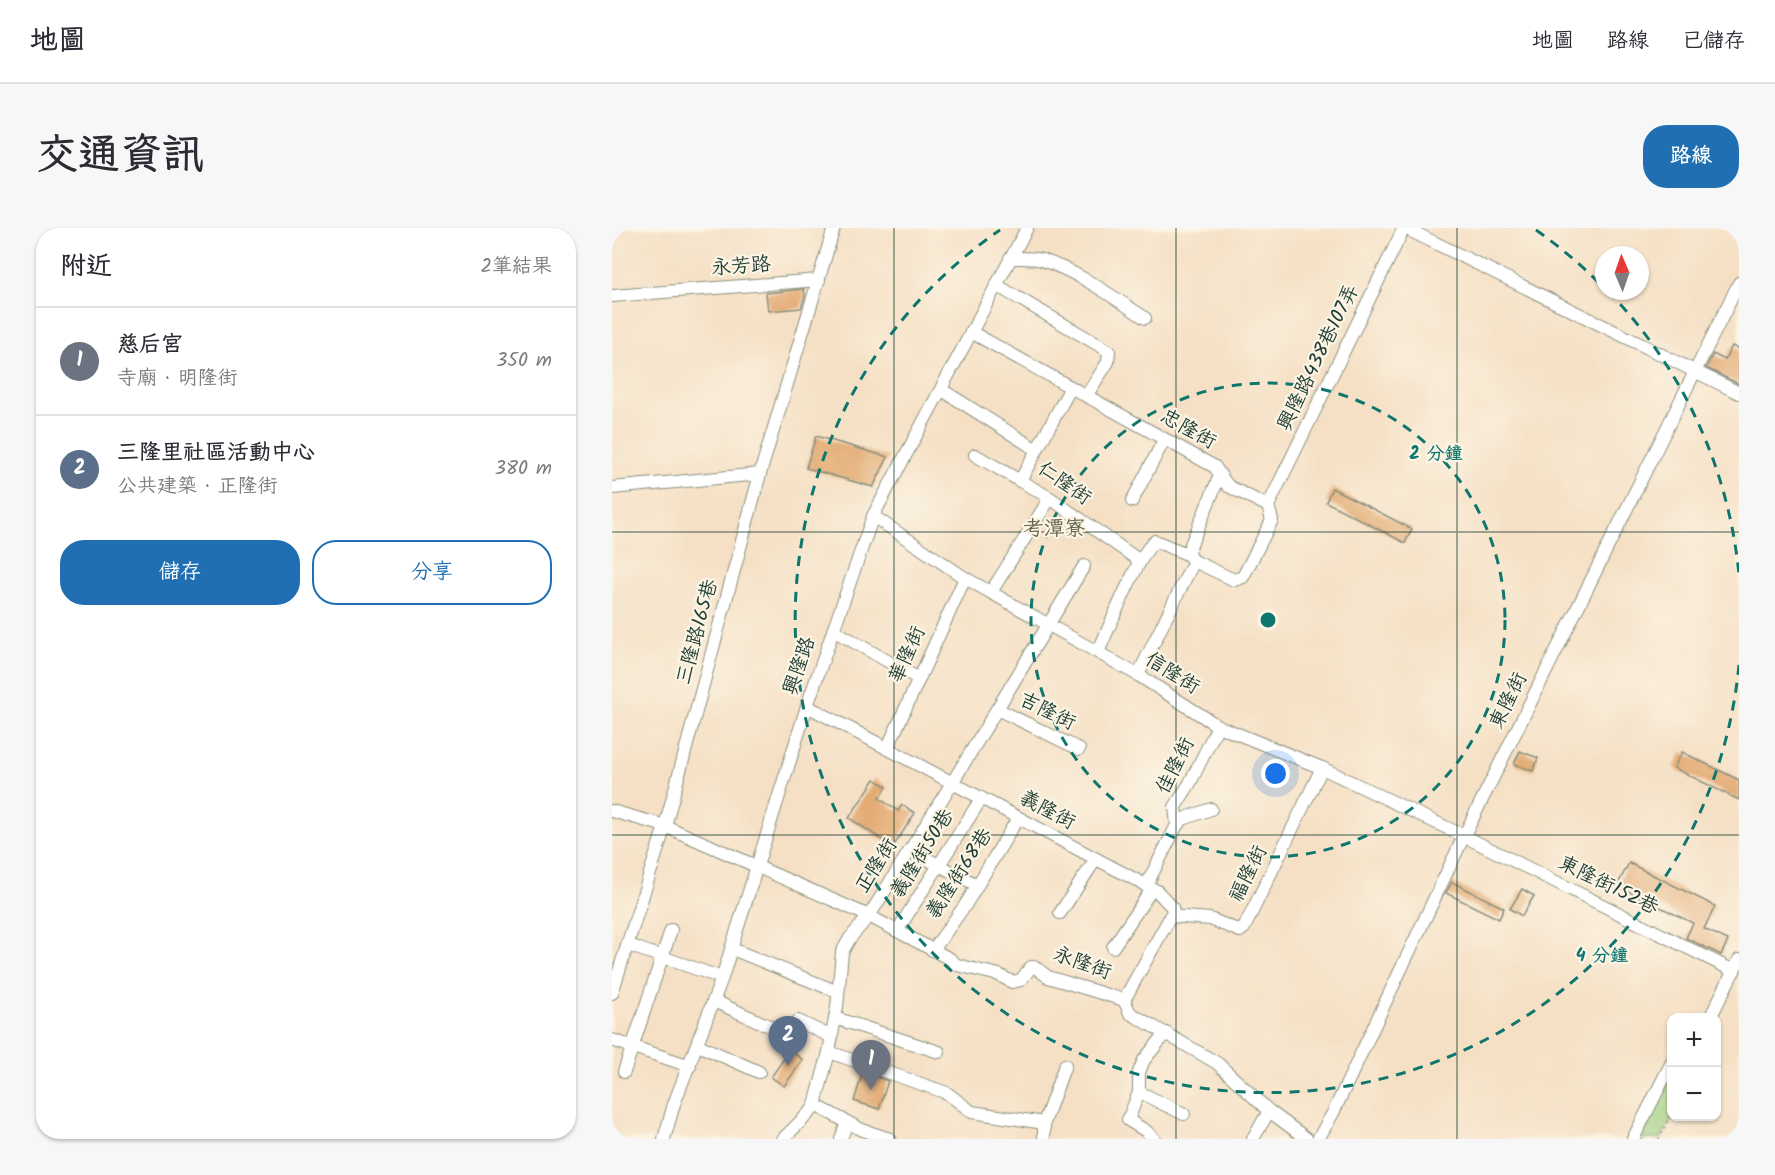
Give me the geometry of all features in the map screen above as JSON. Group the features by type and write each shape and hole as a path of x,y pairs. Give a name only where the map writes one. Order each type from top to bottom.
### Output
{"street":[{"path":"819,280 834,228"},
{"name":"興隆路","path":"664,1139 674,1104 698,1045 732,949 807,706 873,516 1027,228"},
{"path":"1405,228 1739,393"},
{"name":"興隆路438巷107弄","path":"1140,561 1151,543 1155,541 1234,580 1243,577 1272,520 1268,506 1405,228"},
{"path":"1010,258 1041,260 1091,283 1145,318"},
{"name":"永芳路","path":"612,296 819,280"},
{"name":"三隆路165巷","path":"612,993 665,826 760,474 819,280"},
{"name":"東隆街","path":"1318,1139 1333,1113 1464,836 1739,283"},
{"path":"996,285 1109,351 1108,362 1086,396"},
{"name":"忠隆街","path":"971,332 1215,467 1220,475 1190,558 1138,675"},
{"name":"仁隆街","path":"1071,387 1020,481 1050,498 1140,561"},
{"path":"942,390 1037,450"},
{"path":"1132,501 1164,440"},
{"path":"975,455 1020,481"},
{"path":"612,488 760,474"},
{"path":"1220,475 1228,486 1268,506"},
{"path":"991,592 1050,498"},
{"name":"信隆街","path":"873,516 965,578 1138,675 1218,726 1322,768 1464,836"},
{"path":"1098,652 1140,561"},
{"name":"正隆街","path":"783,1139 815,1105 832,1037 842,952 910,850 1084,566"},
{"name":"華隆街","path":"887,749 965,578"},
{"path":"832,630 919,679"},
{"name":"義隆街","path":"807,706 1149,887 1172,907 1173,912 1170,916"},
{"name":"吉隆街","path":"997,709 1079,749"},
{"name":"佳隆街","path":"1177,825 1175,807 1190,783 1218,726"},
{"name":"福隆街","path":"1170,916 1199,917 1240,931 1244,928 1322,768"},
{"name":"義隆街50巷","path":"897,931 981,799"},
{"name":"佳隆街","path":"1113,947 1149,887 1177,825 1183,819 1211,809"},
{"name":"永隆街","path":"612,811 665,826 868,916 950,958 957,965 999,975 1012,982 1021,980 1031,967 1035,967 1048,977 1124,1000 1130,1013 1217,1064 1269,1111 1307,1139"},
{"name":"義隆街68巷","path":"933,950 977,885 1018,818"},
{"name":"東隆街152巷","path":"1464,836 1736,965"},
{"path":"910,850 977,885"},
{"path":"1060,913 1096,859"},
{"path":"1124,1000 1170,916"},
{"path":"624,1072 671,930"},
{"path":"628,945 722,978"},
{"path":"732,949 838,992"},
{"path":"1712,1013 1736,965"},
{"path":"714,1001 778,1030"},
{"path":"835,1018 939,1052"},
{"path":"798,1021 832,1037"},
{"path":"1154,1139 1128,1120 1139,1092 1139,1072 1144,1060 1166,1033"},
{"path":"612,1040 690,1066"},
{"path":"698,1045 759,1072"},
{"path":"829,1052 947,1093 972,1112 1044,1123"},
{"path":"1044,1139 1044,1123 1065,1065"},
{"path":"1633,1139 1669,1067"},
{"path":"1139,1092 1184,1114"},
{"path":"815,1105 862,1130 890,1139"},
{"path":"1253,1139 1269,1111"},
{"path":"841,1139 847,1122"}],"path":[{"path":"1659,1139 1667,1121"}],"green space":[{"path":"1667,1070 1667,1121 1670,1121 1661,1139 1633,1139"}],"building":[{"path":"804,289 805,296 801,308 768,311 766,293"},
{"path":"1732,346 1739,349 1739,384 1706,368 1713,354 1725,360"},
{"path":"816,436 888,457 873,487 806,468"},
{"path":"1332,488 1412,529 1405,543 1326,502"},
{"path":"1520,751 1538,758 1533,771 1514,764"},
{"path":"1682,752 1739,780 1739,800 1674,768"},
{"path":"875,779 887,787 879,798 898,811 902,805 915,813 893,847 849,818"},
{"path":"1629,863 1715,906 1704,929 1728,940 1721,955 1686,938 1693,923 1617,886"},
{"path":"1452,882 1504,908 1499,919 1446,893"},
{"path":"1522,889 1534,896 1522,916 1510,909"},
{"path":"790,1050 803,1060 784,1086 771,1077"},
{"path":"863,1072 888,1081 879,1109 854,1101"}],"place":[{"name":"三隆里社區活動中心","path":"788,1066"},
{"name":"慈后宮","path":"871,1090"}],"district":[{"name":"考潭寮","path":"1054,529"}]}
